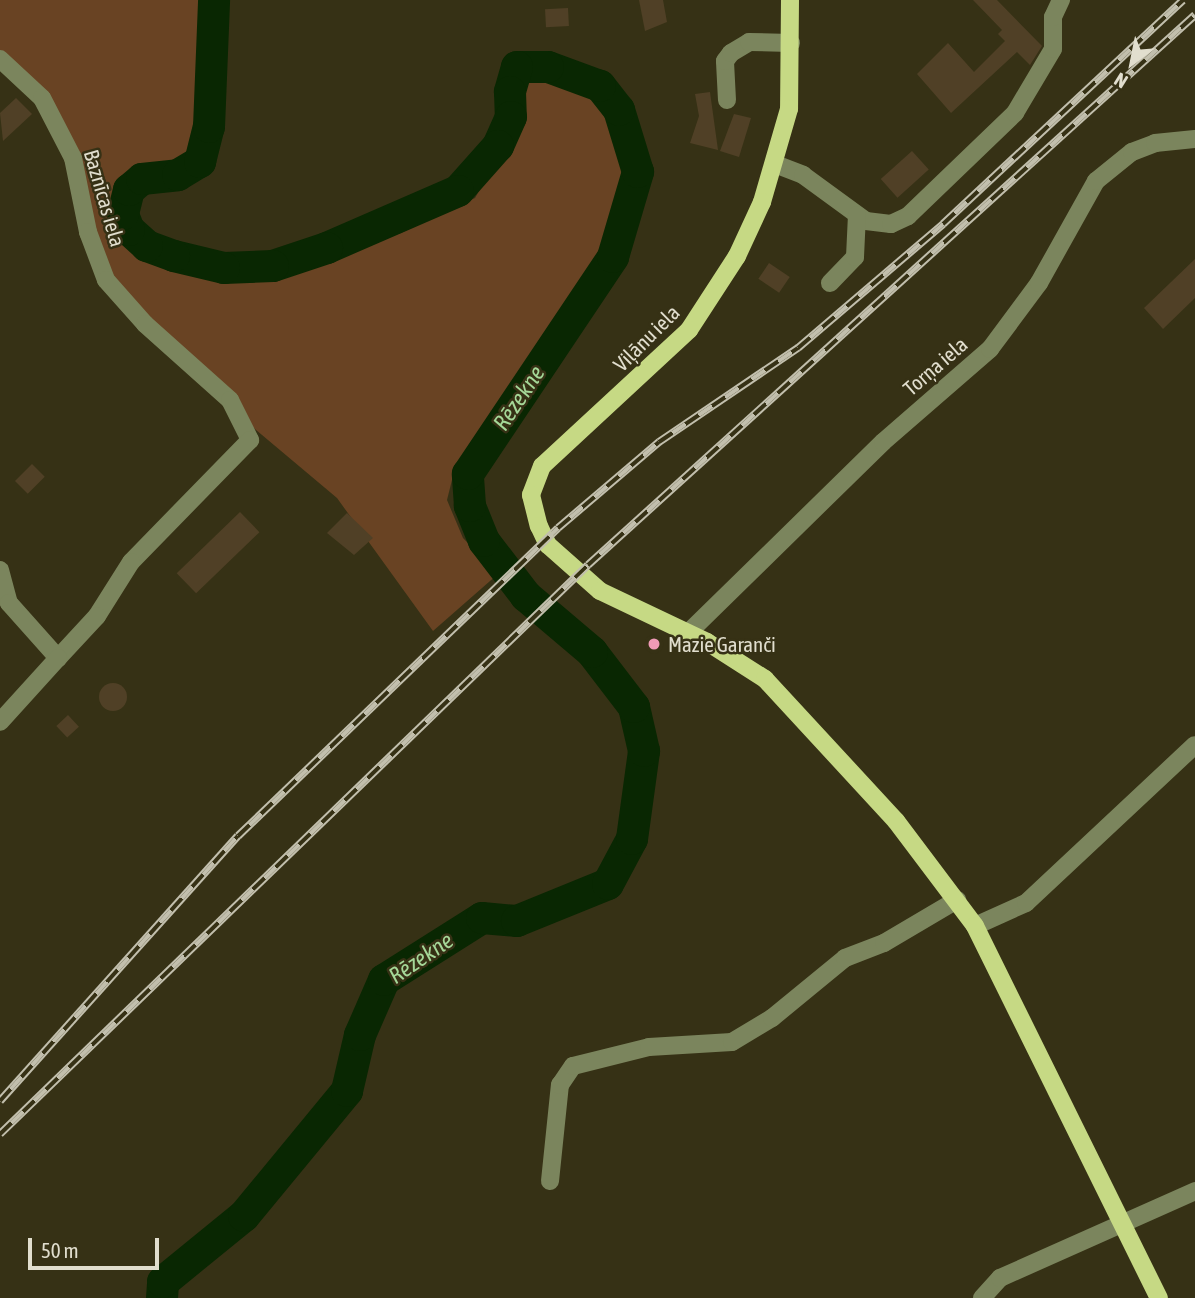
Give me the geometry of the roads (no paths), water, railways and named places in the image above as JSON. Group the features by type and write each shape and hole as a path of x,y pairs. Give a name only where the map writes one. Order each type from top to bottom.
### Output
{"main road":[{"name":"Viļānu iela","path":"790,0 789,108 775,164 737,256 708,305 668,353 553,454 542,466 531,495 548,545 600,591 688,633 747,666 784,695 896,821 975,926 1159,1298"}],"street":[{"path":"775,164 803,175 857,215 879,225 908,216 1023,100 1053,50 1053,17 1061,0"},
{"path":"727,100 725,61 731,53 749,43 791,43"},
{"name":"Baznīcas iela","path":"0,59 42,97 73,158 88,232 106,280 145,324 230,400 250,440 131,562 97,616 58,658"},
{"name":"Torņa iela","path":"688,633 883,442 990,349 1017,316 1084,196 1110,167 1155,144 1195,139"},
{"path":"830,283 855,257 857,215"},
{"path":"0,570 9,603 58,658 0,722"},
{"path":"975,926 1026,903 1195,745"},
{"path":"550,1181 560,1085 573,1066 649,1047 732,1042 772,1018 845,958 884,943 957,900"},
{"path":"982,1298 1000,1278 1123,1227 1195,1191"}],"waterway":[{"name":"Rēzekne","path":"162,1298 163,1282 244,1216 347,1091 360,1035 384,980 482,918 517,921 608,884 632,839 644,751 634,707 592,652 526,596 484,541 470,506 468,474 613,257 638,172 619,110 600,86 548,67 517,67 510,92 511,117 498,146 458,191 327,248 273,266 224,268 174,256 147,246 129,230 123,214 129,190 142,179 178,175 200,162 209,127 214,0"}],"railway":[{"path":"0,1101 238,836 558,528 659,442 798,348 943,224 1183,0"},
{"path":"0,1134 588,565 1195,15"}],"place":[{"name":"Mazie Garanči","path":"654,644"}]}
